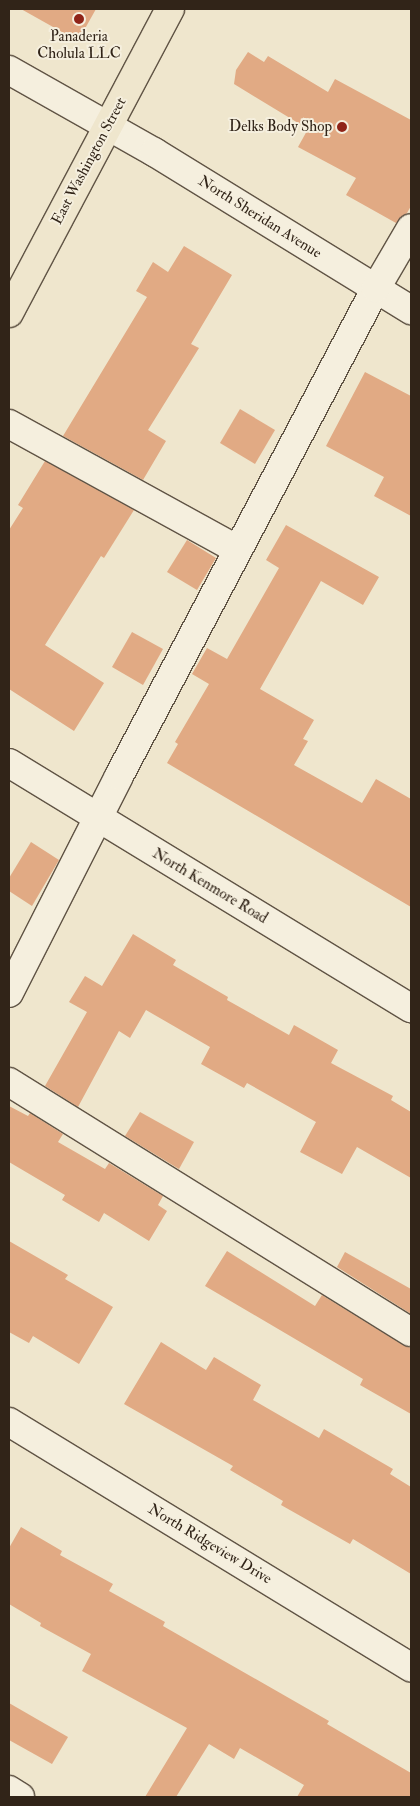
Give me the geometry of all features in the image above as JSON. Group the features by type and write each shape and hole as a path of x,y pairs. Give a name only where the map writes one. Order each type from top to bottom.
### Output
{"main road":[{"name":"East Washington Street","path":"9,313 170,9"}],"street":[{"name":"North Sheridan Avenue","path":"9,70 154,152 411,310"},
{"path":"9,993 97,817 376,288 411,228"},
{"path":"9,424 238,550"},
{"name":"North Kenmore Road","path":"9,763 411,1008"},
{"path":"9,1082 411,1332"},
{"name":"North Ridgeview Drive","path":"9,1422 411,1667"},
{"path":"9,1790 20,1797"}],"building":[{"path":"21,9 96,9 78,41"},
{"path":"248,52 264,62 268,56 328,92 335,79 411,120 411,206 407,213 396,223 346,195 356,178 298,147 308,129 234,84 236,70"},
{"path":"184,246 232,275 191,344 199,348 148,430 166,441 143,480 63,436 147,297 136,291 153,262 168,272"},
{"path":"365,372 411,396 411,516 374,496 384,477 326,446"},
{"path":"240,409 275,430 255,464 220,443"},
{"path":"45,461 134,510 104,558 101,556 45,645 104,683 74,731 9,689 9,530 23,508 18,505"},
{"path":"286,525 379,577 363,605 321,581 260,689 314,720 303,739 308,741 294,765 362,803 376,779 411,799 411,907 167,763 178,744 175,742 209,684 192,674 207,648 227,659 279,568 266,560"},
{"path":"187,540 216,558 197,590 167,572"},
{"path":"132,632 163,649 143,685 112,667"},
{"path":"31,842 59,860 32,906 9,891 9,878"},
{"path":"133,934 176,960 173,965 228,997 227,1000 289,1035 294,1025 338,1050 331,1063 393,1096 391,1100 411,1112 411,1178 357,1147 342,1174 300,1152 316,1122 247,1083 244,1088 201,1064 210,1047 146,1010 130,1038 119,1031 78,1107 45,1086 87,1012 69,1002 85,976 102,986"},
{"path":"9,1106 28,1116 30,1113 63,1134 58,1142 105,1169 109,1163 163,1196 158,1205 167,1211 149,1241 104,1213 99,1222 62,1200 65,1195 9,1162"},
{"path":"140,1112 194,1142 179,1169 125,1136"},
{"path":"9,1241 68,1275 65,1279 113,1307 79,1364 33,1336 29,1343 9,1332"},
{"path":"227,1251 315,1306 322,1295 403,1345 411,1348 411,1414 360,1385 363,1379 205,1286"},
{"path":"345,1252 411,1289 411,1314 337,1267"},
{"path":"161,1342 206,1370 214,1357 261,1385 253,1400 319,1438 324,1429 393,1469 390,1474 411,1487 411,1574 353,1539 350,1544 281,1505 283,1501 230,1470 233,1466 124,1404"},
{"path":"21,1527 62,1551 60,1555 113,1584 109,1591 165,1622 163,1626 329,1721 327,1724 411,1773 411,1797 297,1797 304,1785 240,1748 234,1759 209,1744 176,1797 145,1797 187,1728 82,1671 91,1654 40,1626 41,1623 9,1604 9,1548"},
{"path":"9,1703 68,1737 52,1764 9,1740"}],"place":[{"name":"Panaderia Cholula LLC","path":"79,19"},
{"name":"Delks Body Shop","path":"342,127"}]}
